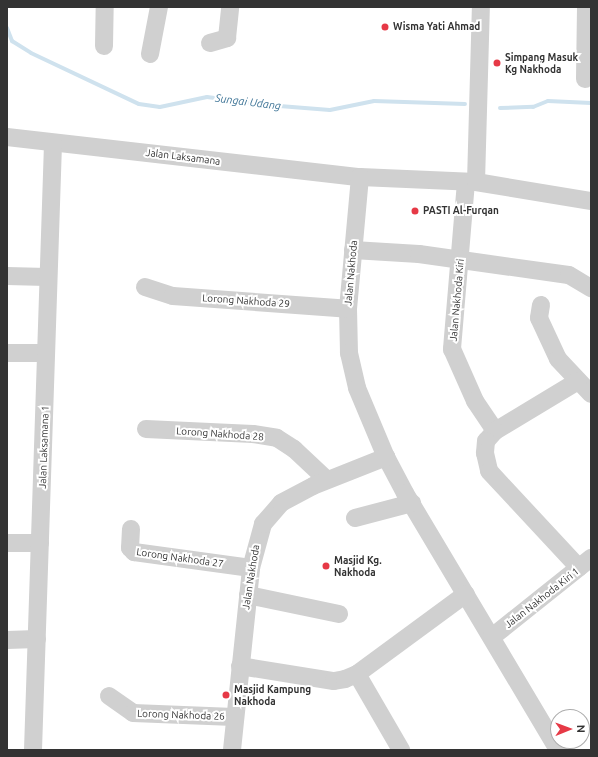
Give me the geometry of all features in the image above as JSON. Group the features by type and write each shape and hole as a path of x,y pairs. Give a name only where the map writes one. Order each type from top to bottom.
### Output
{"street":[{"path":"104,46 106,7"},
{"path":"150,54 159,7"},
{"path":"210,43 227,38 230,7"},
{"name":"Jalan Nakhoda Kiri","path":"481,7 471,182 460,259 452,349 475,401 495,430"},
{"path":"585,79 586,7"},
{"name":"Jalan Laksamana","path":"7,137 360,177"},
{"name":"Jalan Laksamana 1","path":"33,750 46,353 47,276 53,143"},
{"path":"360,177 471,182 591,201"},
{"name":"Jalan Nakhoda","path":"360,177 348,309 349,352 357,388 386,458 558,750"},
{"path":"353,250 460,259 569,275 591,288"},
{"path":"7,276 47,276"},
{"name":"Lorong Nakhoda 29","path":"145,287 173,296 348,309"},
{"path":"541,304 539,318 558,359 591,394"},
{"path":"7,353 46,353"},
{"path":"578,381 495,430 486,441 485,453 489,470 585,563"},
{"name":"Lorong Nakhoda 28","path":"146,429 253,434 277,438 294,449 327,480"},
{"name":"Jalan Nakhoda","path":"232,750 234,717 251,568 263,524 271,512 281,503 327,480 386,458"},
{"path":"355,518 412,503"},
{"name":"Lorong Nakhoda 27","path":"131,529 130,548 134,552 251,568"},
{"path":"7,543 40,543"},
{"name":"Jalan Nakhoda Kiri 1","path":"492,637 585,563"},
{"path":"240,666 334,681 357,674 466,594"},
{"path":"248,595 339,614"},
{"path":"7,640 37,639"},
{"path":"357,674 401,750"},
{"name":"Lorong Nakhoda 26","path":"109,696 133,713 234,717"}],"waterway":[{"name":"Sungai Udang","path":"7,28 12,41 31,53 139,104 160,107 207,97 267,105 330,110 374,101 465,104"},
{"name":"Sungai Udang","path":"500,108 533,107 548,101 591,103"}],"place":[{"name":"Wisma Yati Ahmad","path":"385,27"},
{"name":"Simpang Masuk Kg Nakhoda","path":"497,63"},
{"name":"PASTI Al-Furqan","path":"415,211"},
{"name":"Masjid Kg. Nakhoda","path":"326,566"},
{"name":"Masjid Kampung Nakhoda","path":"226,695"}]}
